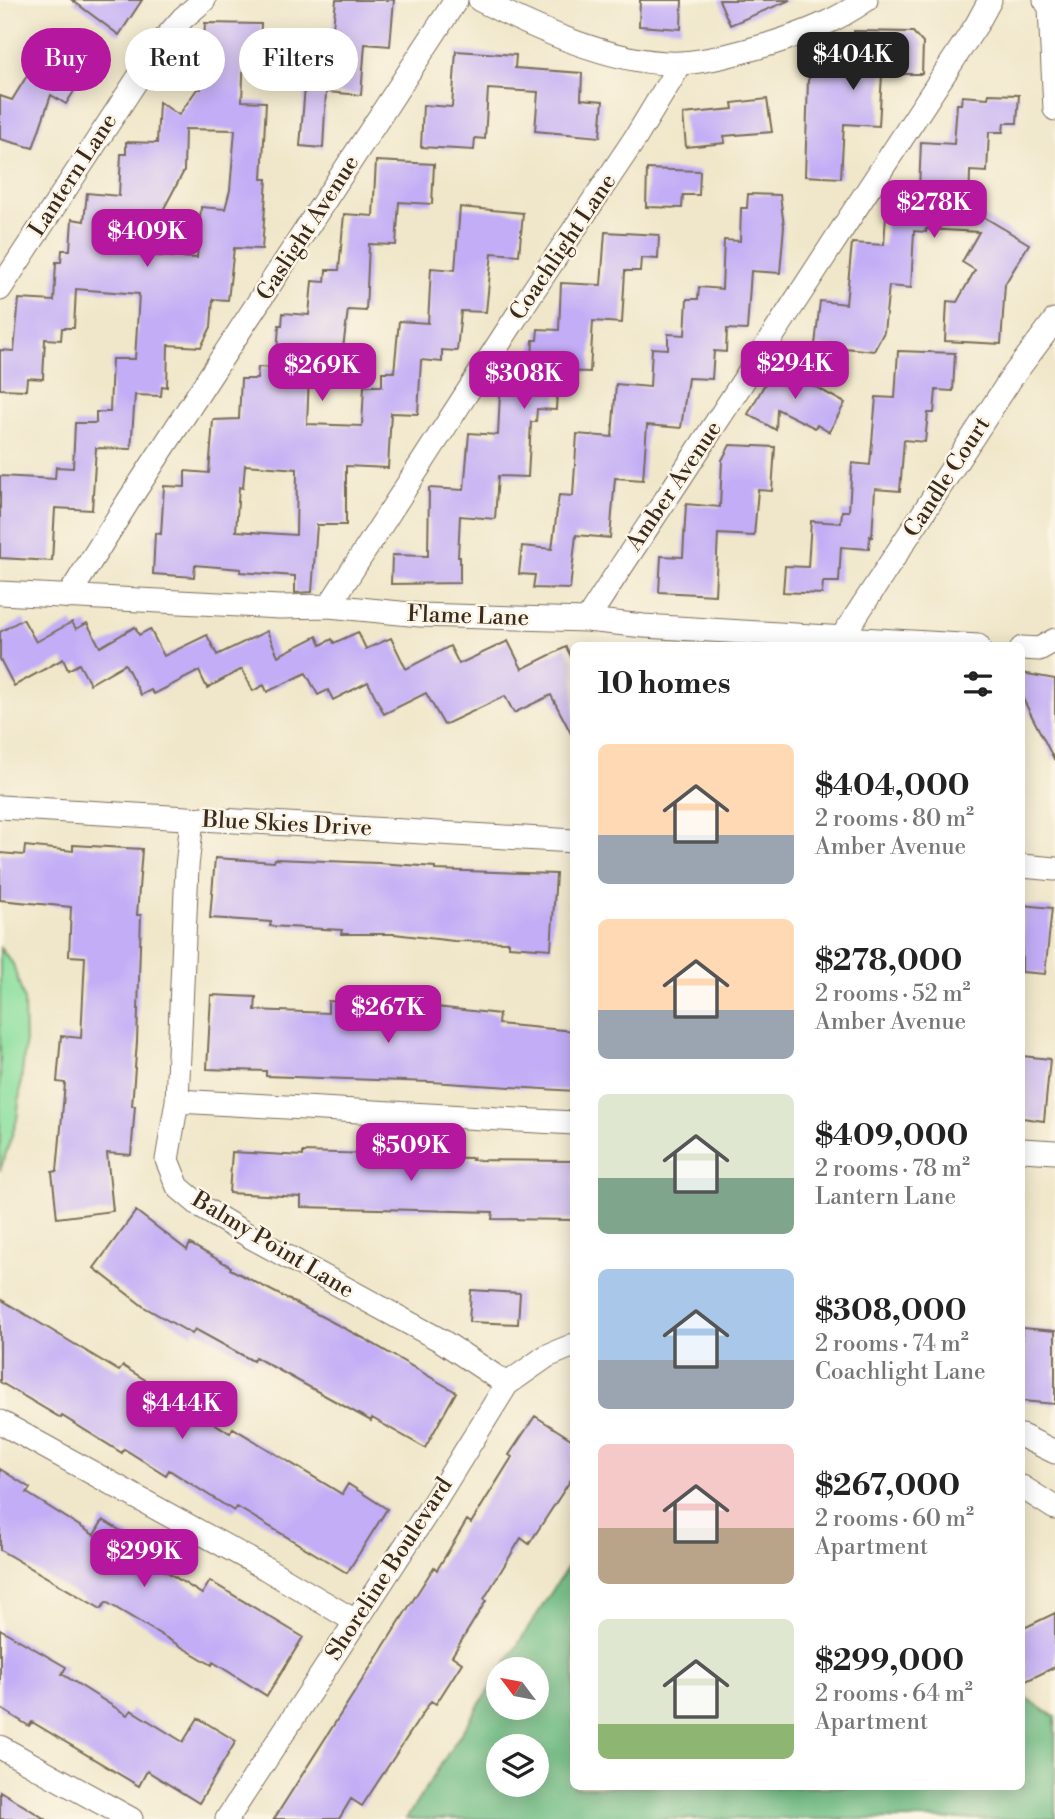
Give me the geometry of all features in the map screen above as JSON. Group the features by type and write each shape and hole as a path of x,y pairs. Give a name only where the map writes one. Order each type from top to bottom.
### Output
{"street":[{"name":"Lantern Lane","path":"0,289 161,43 183,18 204,0"},
{"name":"Gaslight Avenue","path":"68,597 456,0"},
{"path":"480,0 560,36 617,54 681,63 746,51 812,31 844,16 866,0"},
{"name":"Amber Avenue","path":"587,620 776,327 977,24 990,0"},
{"path":"1045,0 1050,8 1055,109"},
{"name":"Coachlight Lane","path":"329,606 636,137 681,63"},
{"name":"Candle Court","path":"842,637 1013,377 1055,320"},
{"name":"Flame Lane","path":"0,593 280,607 329,606 420,615 587,620 644,626 918,642"},
{"path":"1025,648 1039,649 1055,640"},
{"name":"Blue Skies Drive","path":"0,807 570,841"},
{"name":"Balmy Point Lane","path":"192,819 187,867 177,1101 167,1160 178,1187 202,1208 442,1341 507,1384"},
{"path":"1025,866 1055,869"},
{"path":"177,1101 570,1123"},
{"path":"1025,1150 1055,1152"},
{"name":"Shoreline Boulevard","path":"227,1819 434,1502 507,1384 547,1356 570,1347"},
{"path":"0,1422 265,1568 355,1621"},
{"path":"1025,1437 1055,1452"},
{"path":"1025,1489 1055,1508"},
{"path":"0,1747 131,1819"}],"green space":[{"path":"0,948 13,964 24,1000 25,1046 17,1120 0,1171"},
{"path":"570,1563 570,1790 1025,1790 1025,1697 1055,1717 1055,1819 406,1819 486,1694 486,1720 550,1720 550,1657 510,1657"}],"building":[{"path":"72,0 142,0 119,35"},
{"path":"336,0 394,0 390,46 365,44 361,95 326,92 323,148 300,146 305,91 358,91 358,28 326,28 333,27"},
{"path":"640,0 682,0 681,29 639,26"},
{"path":"719,0 790,0 730,25"},
{"path":"205,23 261,24 261,28 239,28 239,91 242,91 242,101 266,102 262,179 267,179 262,249 234,248 228,300 213,299 211,327 201,347 168,345 167,387 162,386 161,396 135,395 131,449 96,448 92,510 55,508 52,561 0,558 0,476 55,479 56,467 73,468 75,423 96,423 96,412 110,412 112,359 135,359 139,294 76,289 74,328 62,328 61,340 45,339 43,379 27,378 26,390 0,389 0,350 14,351 19,299 54,301 56,262 61,262 62,250 70,250 72,219 84,221 87,193 119,196 121,154 126,154 126,142 157,143 159,102 179,115 196,91 225,91 225,28 205,28","holes":["185,129 235,130 230,190 225,209 201,207 197,258 139,255 184,171"]},
{"path":"854,31 913,32 923,43 922,74 882,74 879,126 844,124 841,178 805,176 808,80 826,51 836,51 836,43 854,44"},
{"path":"456,51 516,55 515,68 582,73 581,99 603,101 600,137 535,131 538,92 488,89 485,139 475,138 474,150 421,147 423,105 452,107"},
{"path":"21,85 21,91 74,91 66,104 51,95 33,148 0,139 0,96 12,100"},
{"path":"989,94 1019,95 1017,123 1004,123 1003,132 989,132 987,172 970,171 969,208 1029,244 1005,284 1001,344 945,341 947,301 957,302 975,270 962,262 979,232 926,229 926,232 914,231 911,288 889,286 884,332 874,351 815,345 820,301 846,304 852,243 884,245 891,189 919,190 921,142 954,144 957,104 961,104 962,96 988,98"},
{"path":"767,99 772,132 724,136 725,143 686,147 683,114 733,109 732,103"},
{"path":"376,161 434,164 432,204 399,202 396,245 369,244 366,311 348,310 342,356 310,354 307,424 362,426 364,386 382,386 382,372 394,372 399,321 428,323 431,268 455,270 460,207 523,213 519,255 492,253 486,312 461,311 457,351 442,350 442,362 421,360 418,414 391,413 388,468 346,466 346,525 317,525 312,592 295,593 295,576 240,572 241,569 195,565 194,577 153,574 155,533 161,534 164,486 185,487 185,471 209,473 213,420 239,419 241,379 257,379 258,367 276,368 279,325 282,325 283,313 309,315 312,281 325,282 326,270 339,270 344,214 373,216","holes":["245,465 297,469 296,535 236,531 239,487 243,488"]},
{"path":"647,169 700,171 699,195 683,195 682,208 646,207"},
{"path":"748,194 780,195 784,226 780,273 751,271 747,330 727,329 726,352 714,351 712,379 688,378 681,428 647,425 643,480 615,478 610,538 576,535 570,589 533,588 535,575 519,574 522,546 552,549 559,495 573,496 577,434 612,437 616,384 650,387 652,348 668,349 668,334 685,335 687,299 698,299 699,287 722,289 724,240 740,241 741,208 747,208"},
{"path":"605,232 659,235 658,259 641,258 640,271 625,271 622,323 593,321 590,372 558,371 556,410 537,409 536,422 531,422 528,477 498,476 495,519 460,516 460,583 391,584 392,555 428,556 429,488 464,490 469,433 498,435 500,393 512,393 513,381 531,382 533,340 537,340 538,329 559,330 561,283 601,285"},
{"path":"898,351 955,353 953,391 936,390 934,413 928,413 925,442 904,440 900,491 875,489 869,549 841,547 839,582 823,582 822,594 783,592 785,566 808,567 811,521 841,523 842,511 849,511 852,463 870,465 876,397 895,398"},
{"path":"780,357 779,367 845,403 829,432 777,409 776,430 748,414"},
{"path":"730,445 775,447 772,491 758,490 754,536 718,534 715,595 659,592 661,556 683,557 686,504 720,507 722,460"},
{"path":"23,619 36,642 72,622 76,629 87,623 100,647 135,627 139,635 150,629 164,656 207,635 217,655 267,631 278,656 317,636 321,645 332,639 334,643 358,632 366,649 391,638 406,669 450,646 459,664 508,641 522,669 566,647 570,654 570,731 551,695 514,713 505,696 444,725 426,693 384,714 368,682 333,700 328,690 318,695 306,673 267,692 264,685 253,691 242,669 207,688 199,671 154,694 151,690 141,695 125,664 90,684 79,664 68,670 63,659 14,686 0,659 0,632"},
{"path":"1025,674 1055,679 1055,761 1025,703"},
{"path":"73,845 142,849 137,915 141,915 132,1106 135,1106 131,1155 107,1153 113,1211 57,1218 52,1172 57,1171 65,1083 57,1082 61,1036 81,1038 85,957 69,956 71,907 0,900 0,853 24,855 25,846 73,851"},
{"path":"215,858 274,862 275,859 378,863 435,867 435,870 556,874 551,949 509,946 509,942 454,941 394,934 341,934 342,930 270,926 271,922 210,918"},
{"path":"1025,905 1052,908 1045,974 1025,972"},
{"path":"211,995 256,997 255,1010 328,1013 328,1001 378,1004 377,1007 436,1007 499,1014 498,1024 570,1031 570,1091 266,1076 266,1071 207,1069"},
{"path":"1025,1056 1050,1059 1044,1121 1025,1118"},
{"path":"371,1150 415,1152 414,1157 570,1161 570,1220 492,1219 493,1212 301,1207 301,1197 229,1193 232,1152 303,1156 303,1152 371,1154"},
{"path":"136,1211 187,1250 190,1244 231,1267 230,1269 363,1338 456,1392 425,1448 255,1357 253,1361 195,1329 192,1334 144,1307 94,1268"},
{"path":"471,1290 520,1293 518,1324 469,1322"},
{"path":"0,1299 119,1371 123,1366 230,1433 233,1428 342,1494 348,1484 387,1509 347,1573 237,1507 234,1511 169,1470 166,1475 124,1449 122,1453 0,1382"},
{"path":"1025,1328 1055,1331 1055,1404 1025,1401"},
{"path":"535,1416 570,1438 570,1481 529,1544 521,1538 484,1599 486,1601 452,1656 462,1663 436,1704 431,1701 362,1806 351,1799 339,1819 274,1819 434,1567 437,1570 467,1520 471,1523 512,1457 509,1455"},
{"path":"0,1469 30,1488 27,1493 94,1535 103,1520 142,1544 137,1553 202,1594 210,1581 303,1637 267,1696 213,1662 212,1665 106,1602 101,1609 0,1550"},
{"path":"1055,1613 1055,1667 1025,1682 1025,1628"},
{"path":"0,1629 66,1667 62,1674 127,1715 131,1710 183,1742 198,1718 236,1741 199,1803 147,1771 139,1786 32,1722 29,1726 0,1708"},
{"path":"0,1791 45,1819 0,1819"}]}
